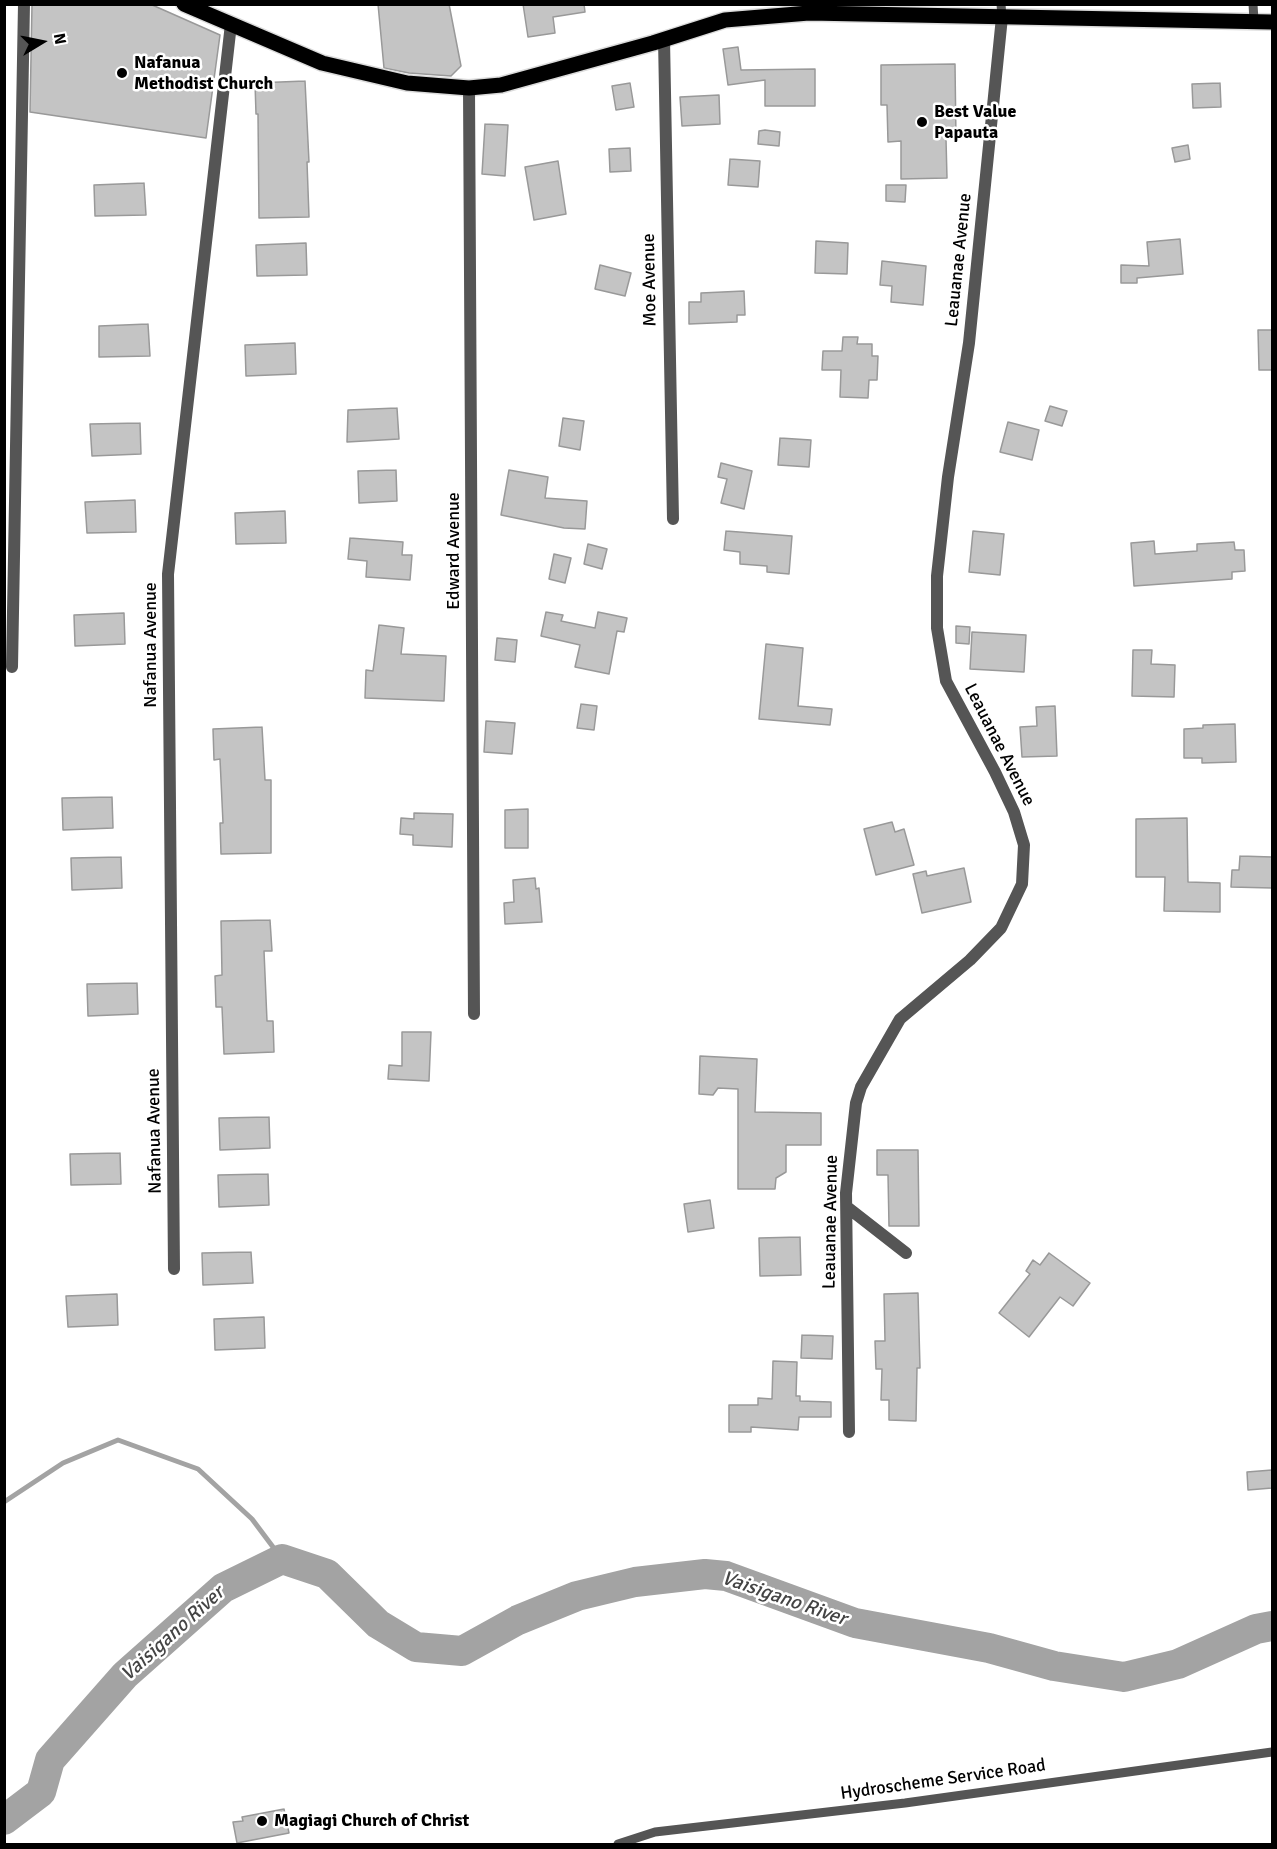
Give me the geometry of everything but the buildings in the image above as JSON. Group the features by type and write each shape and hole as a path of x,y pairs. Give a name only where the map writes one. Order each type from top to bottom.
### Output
{"main road":[{"path":"184,4 322,63 407,83 468,88 501,85 725,20 809,9 1001,11 1272,22"}],"street":[{"path":"12,667 24,4"},
{"name":"Leauanae Avenue","path":"849,1432 846,1193 856,1103 861,1087 900,1019 970,960 1000,928 1022,884 1024,845 1014,812 946,681 937,628 937,576 948,477 969,343 1001,11"},
{"name":"Nafanua Avenue","path":"174,1269 168,574 231,24"},
{"name":"Moe Avenue","path":"664,39 673,519"},
{"name":"Edward Avenue","path":"468,88 474,1014"},
{"path":"847,1207 906,1253"}],"lane":[{"path":"1253,4 1254,21"},
{"name":"Hydroscheme Service Road","path":"618,1845 655,1832 905,1803 1272,1752"}],"waterway":[{"path":"4,1502 63,1463 118,1440 198,1469 252,1519 282,1559"},
{"name":"Vaisigano River","path":"4,1820 41,1792 50,1760 125,1675 223,1588 282,1559 327,1574 378,1624 416,1647 462,1651 518,1620 577,1596 635,1582 705,1574 726,1576 855,1623 989,1648 1054,1666 1124,1677 1178,1664 1256,1629 1272,1626"}],"place":[{"name":"Nafanua Methodist Church","path":"122,73"},
{"name":"Best Value Papauta","path":"922,122"},
{"name":"Magiagi Church of Christ","path":"262,1821"}]}
